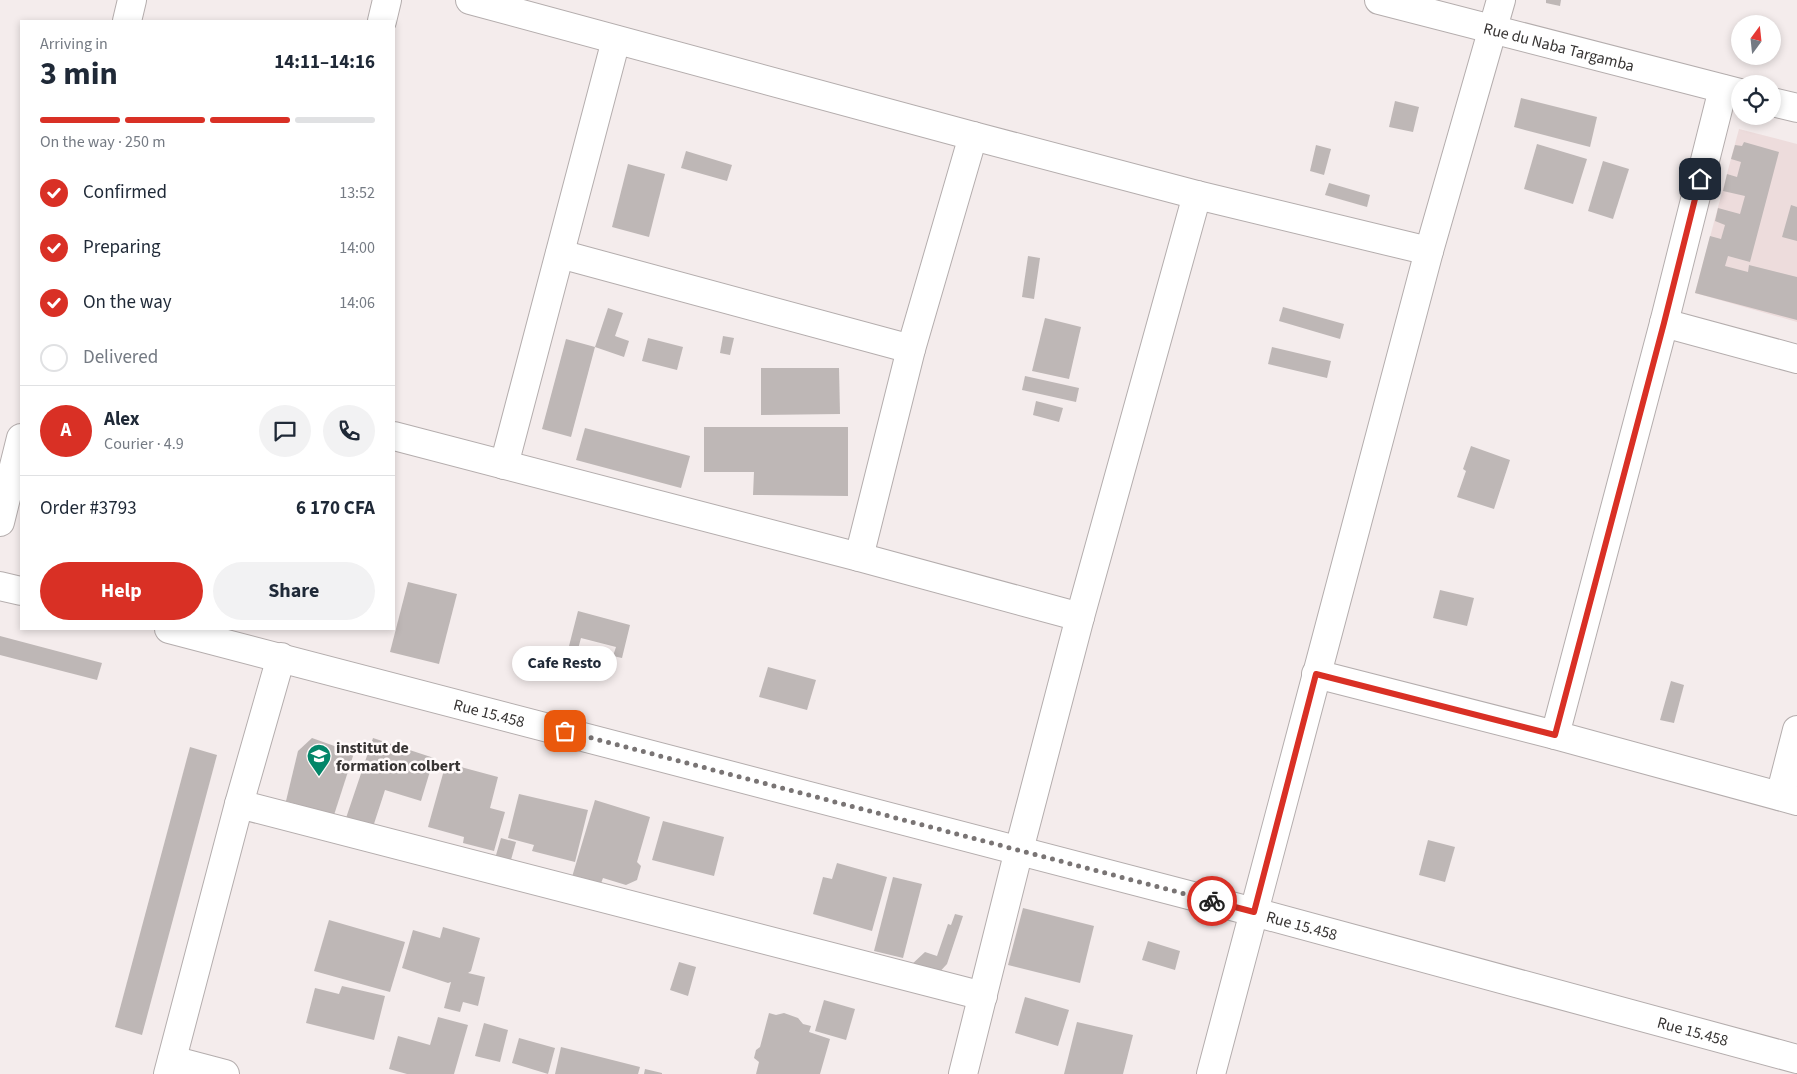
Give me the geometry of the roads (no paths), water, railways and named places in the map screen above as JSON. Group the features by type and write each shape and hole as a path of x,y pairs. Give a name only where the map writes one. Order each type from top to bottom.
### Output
{"street":[{"path":"127,20 132,0"},
{"path":"382,20 387,0"},
{"path":"470,0 972,136 1198,195 1429,251"},
{"name":"Rue du Naba Targamba","path":"1378,0 1731,91"},
{"path":"1211,1074 1429,251 1501,0"},
{"path":"504,465 616,40"},
{"path":"1555,735 1664,323 1731,91"},
{"path":"1781,104 1797,108"},
{"path":"859,557 911,349 972,136"},
{"path":"963,1074 1080,617 1198,195"},
{"path":"560,254 911,349"},
{"path":"1664,323 1797,359"},
{"path":"395,436 859,557 1080,617"},
{"path":"0,522 20,442"},
{"path":"0,586 20,591"},
{"name":"Rue 15.458","path":"173,630 1254,912 1797,1059"},
{"path":"225,1074 170,1067 239,804 281,657"},
{"path":"1316,674 1555,735 1788,798 1797,730"},
{"path":"239,804 983,996"}],"place":[{"name":"Cafe Resto","path":"565,731"},
{"name":"institut de formation colbert","path":"319,777"}]}
